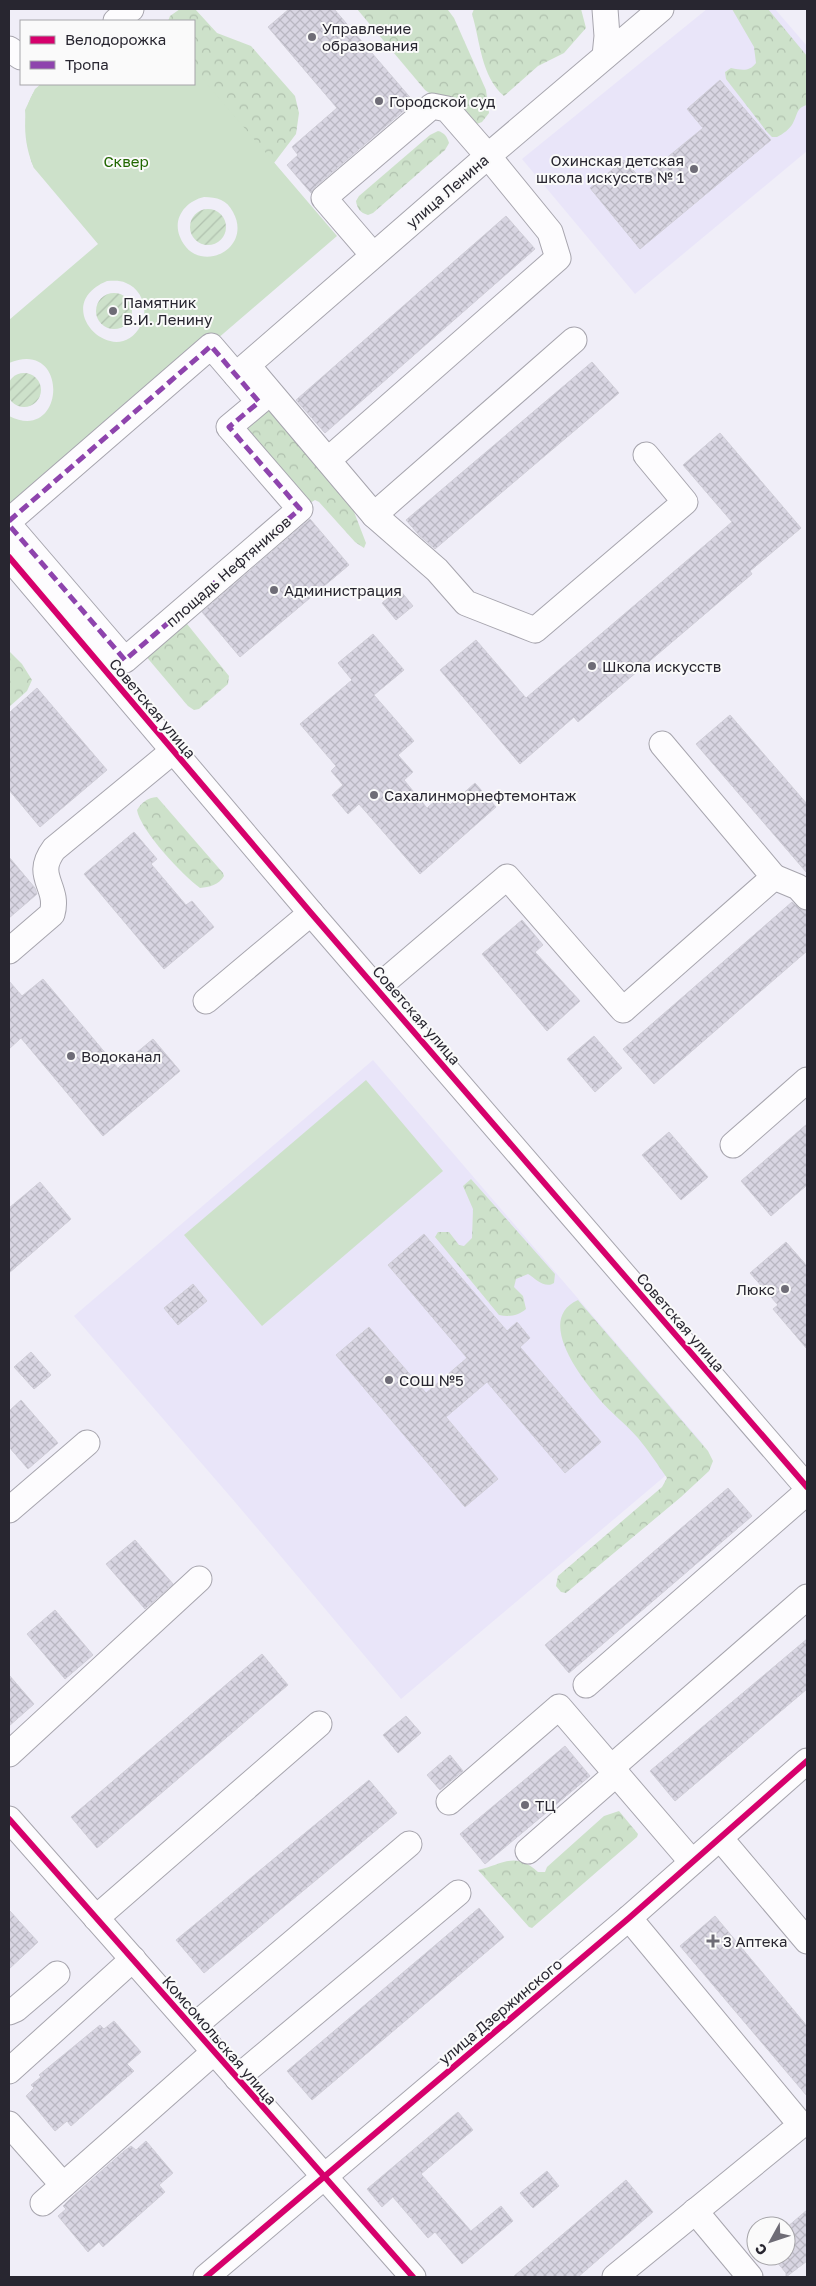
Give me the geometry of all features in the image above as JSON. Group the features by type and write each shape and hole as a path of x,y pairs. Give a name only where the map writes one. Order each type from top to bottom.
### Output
{"street":[{"path":"117,20 131,9"},
{"path":"605,9 605,56"},
{"name":"улица Ленина","path":"242,370 660,9"},
{"path":"9,49 20,55"},
{"path":"328,460 558,258 550,232 488,156 447,109 432,106 324,198 373,255"},
{"path":"374,514 574,340"},
{"name":"площадь Нефтяников","path":"9,521 211,346 242,370 259,402 229,427 300,509 125,660 18,565 9,525"},
{"path":"242,370 328,460 374,514 437,570 466,603 535,630 685,502 646,455"},
{"name":"Советская улица","path":"18,565 311,913 805,1481"},
{"path":"662,744 774,877 798,887 807,897"},
{"path":"9,951 52,914 53,898 44,868 46,859 54,849 173,751"},
{"path":"377,988 507,876 623,1010 774,877"},
{"path":"206,1001 311,913"},
{"path":"733,1144 807,1080"},
{"path":"9,1510 87,1443"},
{"path":"586,1685 805,1481"},
{"path":"9,1754 199,1579"},
{"path":"528,1851 614,1770 807,1597"},
{"path":"449,1802 559,1707 692,1862"},
{"path":"96,1918 319,1724"},
{"name":"улица Дзержинского","path":"206,2277 629,1918 807,1761"},
{"name":"Комсомольская улица","path":"9,1819 413,2277"},
{"path":"720,1838 807,1941"},
{"path":"193,2027 409,1844"},
{"path":"237,2078 458,1893"},
{"path":"616,2277 801,2125 629,1918"},
{"path":"9,2071 133,1959"},
{"path":"9,2012 16,2009 57,1974"},
{"path":"43,2203 214,2052"},
{"path":"9,2124 63,2185"},
{"path":"695,2212 750,2277"}],"shaded area":[{"path":"707,9 775,9 807,46 807,151 635,294 522,159"},
{"name":"СОШ №5","path":"373,1060 703,1444 401,1699 235,1502 74,1316"}],"green space":[{"path":"180,9 195,9 217,33 251,46 295,96 299,113 296,134 274,163 300,194 241,222 226,199 34,168 27,147 25,124 29,102 40,85 195,85 195,20 168,20 170,16"},
{"path":"357,9 448,10 454,18 486,90 489,113 482,122 474,125 425,90"},
{"path":"474,9 581,9 586,28 564,53 538,66 504,96 490,79 482,58 472,14"},
{"path":"732,9 768,9 807,56 807,105 799,110 790,127 777,137 772,137 767,132 726,79 725,72 731,68 748,69 756,63 754,47"},
{"name":"Сквер","path":"195,70 337,236 17,511 9,501 9,416 28,421 42,416 50,405 53,391 51,376 43,364 29,359 9,363 9,320 98,244 34,168 27,143 25,110 35,89 40,85 195,85","holes":["204,197 213,198 228,205 233,212 237,226 236,238 230,247 220,254 209,257 198,255 188,249 180,237 178,223 179,217 186,206 197,199","107,281 116,281 132,286 140,295 144,307 141,325 130,338 117,342 103,339 92,330 85,319 83,305 90,292"]},
{"path":"438,131 444,134 449,143 445,150 373,213 368,215 361,212 356,201 359,196 430,135"},
{"path":"208,209 220,215 226,227 220,239 208,245 196,239 190,227 196,215"},
{"path":"114,293 126,299 132,311 126,323 114,329 102,323 96,311 102,299"},
{"path":"24,373 31,374 36,378 40,383 40,397 36,402 31,406 24,407 17,406 12,402 8,397 7,390 8,383 12,378 17,374"},
{"path":"262,401 351,504 366,543 364,548 355,542 319,502 315,500 300,509 229,427"},
{"path":"179,614 229,676 228,684 199,709 194,710 188,706 139,648"},
{"path":"9,651 22,664 32,680 27,691 9,707"},
{"path":"157,797 223,873 224,876 219,882 200,888 183,874 154,840 140,819 137,810 145,801"},
{"path":"366,1080 443,1171 262,1326 184,1235"},
{"path":"471,1179 555,1274 554,1283 551,1285 541,1283 528,1274 516,1279 514,1287 523,1296 526,1309 517,1315 499,1315 435,1237 438,1232 449,1232 459,1245 464,1246 472,1238 473,1209 463,1186"},
{"path":"578,1300 708,1451 713,1461 709,1471 681,1497 566,1593 561,1592 556,1586 558,1576 662,1487 667,1478 638,1438 604,1405 573,1364 561,1334 561,1321 566,1309"},
{"path":"619,1811 638,1834 637,1837 532,1928 529,1927 478,1870 502,1862 516,1861 530,1866 538,1872 545,1872 547,1867 604,1816"}],"building":[{"name":"Городской суд","path":"289,9 334,9 414,102 315,187 311,193 287,165 298,155 292,147 337,108 268,27"},
{"name":"Охинская детская школа искусств № 1","path":"720,80 771,140 640,249 590,188 624,160 641,179 703,128 687,109"},
{"path":"506,216 535,249 325,433 296,400"},
{"path":"592,362 619,393 435,549 419,535 406,520"},
{"path":"720,433 801,528 750,571 752,574 578,722 574,717 520,764 440,670 476,640 526,698 732,522 683,465"},
{"name":"Администрация","path":"310,519 349,565 240,657 202,612"},
{"path":"399,589 413,606 396,620 382,603"},
{"path":"373,634 404,670 374,695 414,741 398,755 413,772 404,780 427,808 442,795 450,805 475,783 496,807 420,874 359,804 348,814 332,795 343,785 331,771 336,766 300,724 352,680 338,663"},
{"path":"37,688 107,770 40,827 9,790 9,713"},
{"path":"730,715 807,804 807,873 696,744"},
{"path":"134,832 157,859 151,864 186,905 192,901 214,927 164,969 84,874"},
{"path":"9,857 35,888 37,894 9,918"},
{"path":"792,902 802,910 807,911 807,951 654,1084 623,1049"},
{"path":"522,920 543,945 535,952 580,1001 547,1031 482,954"},
{"name":"Водоканал","path":"43,979 118,1068 153,1039 180,1071 103,1136 21,1038 9,1049 9,981 22,996"},
{"path":"594,1036 622,1068 595,1092 567,1059"},
{"path":"807,1124 807,1185 771,1216 741,1181"},
{"path":"669,1132 708,1177 681,1200 642,1155"},
{"path":"40,1182 71,1219 9,1273 9,1208"},
{"path":"424,1234 507,1331 517,1322 530,1338 520,1347 601,1442 565,1473 487,1382 446,1417 498,1479 465,1507 336,1355 369,1327 426,1393 467,1358 388,1265"},
{"name":"Люкс","path":"786,1242 807,1266 807,1349 773,1309 778,1305 750,1273"},
{"path":"193,1284 207,1301 178,1325 164,1308"},
{"path":"31,1352 51,1375 34,1389 14,1367"},
{"path":"21,1400 58,1443 28,1469 9,1447 9,1411"},
{"path":"728,1488 752,1516 569,1673 545,1645"},
{"path":"135,1540 173,1584 145,1609 106,1564"},
{"path":"55,1610 93,1655 65,1679 27,1634"},
{"path":"807,1639 807,1689 675,1801 650,1771"},
{"path":"262,1654 288,1685 97,1848 71,1817"},
{"path":"9,1675 34,1704 9,1726"},
{"path":"406,1716 421,1733 398,1753 383,1735"},
{"name":"ТЦ","path":"565,1746 590,1776 485,1864 460,1834"},
{"path":"450,1755 463,1771 440,1790 427,1775"},
{"path":"369,1780 397,1813 204,1973 176,1940"},
{"path":"479,1908 504,1937 312,2100 287,2071"},
{"path":"9,1910 38,1942 9,1969"},
{"path":"715,1916 807,2026 807,2096 680,1946"},
{"path":"114,2021 141,2052 127,2064 134,2071 71,2126 67,2121 55,2131 26,2096 34,2088 31,2085 41,2077 39,2075 100,2025 104,2029"},
{"path":"458,2112 473,2130 421,2174 471,2231 501,2206 513,2221 462,2264 435,2232 428,2238 393,2197 382,2207 367,2189"},
{"path":"146,2141 173,2173 159,2185 165,2192 103,2247 99,2242 88,2252 58,2216 66,2209 63,2206 123,2152 131,2146 136,2150"},
{"path":"547,2171 559,2186 533,2208 520,2193"},
{"path":"626,2180 653,2212 578,2277 513,2277"},
{"path":"807,2210 807,2261 786,2277 786,2273 780,2266 796,2266 796,2219"}],"marked path":[{"path":"9,521 211,346 259,402 229,427 300,509 125,660 9,525"}],"cycle path":[{"path":"9,557 311,913 807,1487"},
{"path":"206,2277 629,1918 807,1761"},
{"path":"9,1819 413,2277"}],"place":[{"name":"Управление образования","path":"312,37"},
{"name":"Городской суд","path":"379,101"},
{"name":"Охинская детская школа искусств № 1","path":"694,169"},
{"name":"Памятник В.И. Ленину","path":"113,311"},
{"name":"Администрация","path":"274,590"},
{"name":"Школа искусств","path":"592,666"},
{"name":"Сахалинморнефтемонтаж","path":"374,795"},
{"name":"Водоканал","path":"71,1056"},
{"name":"Люкс","path":"785,1289"},
{"name":"СОШ №5","path":"389,1380"},
{"name":"ТЦ","path":"525,1805"},
{"name":"3 Аптека","path":"713,1941"}]}
